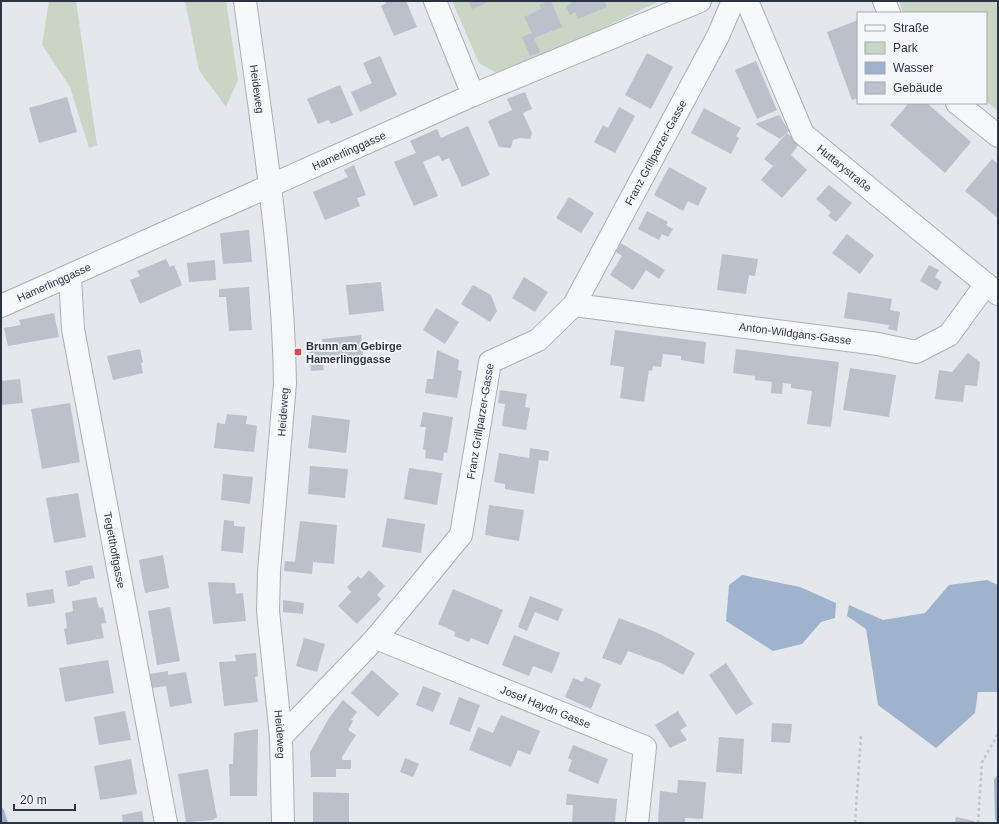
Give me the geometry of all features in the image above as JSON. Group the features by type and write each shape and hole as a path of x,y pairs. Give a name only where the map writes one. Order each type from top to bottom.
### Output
{"street":[{"name":"Heideweg","path":"246,1 270,185 285,354 285,383 269,572 268,611 281,737 283,823"},
{"path":"434,1 474,95"},
{"name":"Hamerlinggasse","path":"1,306 70,277 270,185 474,95 700,1"},
{"name":"Franz Grillparzer-Gasse","path":"281,737 376,638 461,535 490,362 538,340 574,305 718,36 733,1"},
{"name":"Huttarystraße","path":"746,1 803,134 992,289"},
{"path":"884,1 889,12"},
{"path":"957,104 998,136"},
{"name":"Tegetthoffgasse","path":"70,277 73,329 166,823"},
{"name":"Anton-Wildgans-Gasse","path":"574,305 878,344 916,352 949,335 992,289"},
{"name":"Josef Haydn Gasse","path":"376,638 645,747 637,823"}],"path":[{"path":"978,823 982,762 998,734"},
{"path":"854,823 861,735"}],"green space":[{"path":"49,1 76,1 97,145 89,148 70,87 42,45"},
{"path":"185,1 226,1 238,80 226,107 199,70"},
{"path":"452,1 660,1 502,76 479,63"},
{"path":"899,1 998,1 998,111 987,102 987,12 903,12"}],"water":[{"path":"742,575 800,587 836,603 835,618 821,622 802,644 773,651 726,621 729,585"},
{"path":"987,580 998,585 998,692 978,692 975,713 936,748 878,705 866,629 847,616 849,605 883,620 925,613 949,585"},
{"path":"998,774 997,823 995,818 994,780"}],"building":[{"path":"385,1 406,1 417,27 394,36 381,6 386,3"},
{"path":"468,1 491,1 472,9"},
{"path":"551,1 562,27 534,38 540,52 530,56 522,37 532,33 524,17 541,9 539,5"},
{"path":"570,1 604,1 607,7 578,19 575,12 570,15 566,6 571,4"},
{"path":"857,20 857,98 852,100 827,32"},
{"path":"647,53 673,67 651,109 625,95"},
{"path":"380,56 397,95 360,112 351,92 372,83 363,63"},
{"path":"756,61 777,110 757,119 735,70"},
{"path":"340,85 353,115 331,124 329,120 318,124 307,99"},
{"path":"525,92 532,109 523,113 532,133 530,139 520,138 513,140 511,148 499,147 488,121 512,110 507,99"},
{"path":"67,97 77,132 39,143 29,108"},
{"path":"908,104 928,104 971,142 945,173 890,125"},
{"path":"619,107 635,116 615,153 594,142 603,125 608,128"},
{"path":"704,108 741,128 736,136 739,138 731,154 691,133"},
{"path":"779,115 789,131 780,139 755,124"},
{"path":"468,126 490,175 462,187 449,158 442,161 439,155 423,162 438,196 414,206 394,162 416,153 410,141 437,129 441,138"},
{"path":"787,133 799,144 791,155 807,170 782,198 761,180 773,166 764,159"},
{"path":"992,159 998,164 998,218 965,191"},
{"path":"354,165 366,195 357,198 360,206 325,220 313,192 348,177 344,170"},
{"path":"669,167 707,188 698,206 688,201 683,211 654,195"},
{"path":"829,185 852,203 836,222 828,216 831,212 816,199"},
{"path":"569,197 594,213 581,233 556,218"},
{"path":"647,211 668,222 666,225 673,229 668,237 662,234 659,240 638,229"},
{"path":"249,230 252,262 223,264 220,233"},
{"path":"847,234 874,255 860,274 832,253"},
{"path":"621,243 665,270 659,279 646,270 633,290 610,275 622,256 616,252"},
{"path":"722,254 758,259 755,276 749,275 746,294 717,290"},
{"path":"166,259 170,267 174,265 182,285 140,304 130,280 140,276 137,271"},
{"path":"215,260 216,280 189,282 187,263"},
{"path":"929,265 939,270 935,277 942,282 937,291 920,281"},
{"path":"524,277 548,292 535,312 512,298"},
{"path":"381,282 384,311 349,315 346,285"},
{"path":"473,285 491,295 497,311 490,322 461,304"},
{"path":"249,287 252,330 229,331 226,297 219,297 219,289"},
{"path":"848,292 892,299 890,310 900,312 897,331 888,329 889,325 844,318"},
{"path":"436,308 459,322 445,344 423,330"},
{"path":"54,313 59,337 8,346 4,328 21,325 19,320"},
{"path":"615,330 706,342 704,364 681,360 681,356 663,354 661,367 653,366 652,371 649,370 644,402 620,398 624,367 610,365"},
{"path":"361,335 364,361 323,365 324,370 311,371 309,348 323,346 322,339"},
{"path":"140,349 143,362 141,363 143,373 113,380 107,356"},
{"path":"736,349 839,362 831,427 807,424 812,391 791,388 791,384 783,383 782,394 771,393 772,382 755,380 755,376 733,373"},
{"path":"437,350 459,360 458,370 462,371 457,398 425,393 427,379 433,379"},
{"path":"968,353 980,362 977,386 965,385 963,402 935,399 939,370 952,372"},
{"path":"850,368 896,375 889,417 843,410"},
{"path":"20,379 23,403 1,405 1,381"},
{"path":"500,390 527,394 525,407 530,408 526,430 502,426 505,404 498,403"},
{"path":"70,403 80,462 42,469 31,409"},
{"path":"423,412 453,417 447,453 444,452 443,461 425,458 426,450 423,449 426,427 420,427"},
{"path":"227,414 247,416 246,424 257,426 254,452 214,448 217,423 225,424"},
{"path":"312,415 350,420 346,453 308,448"},
{"path":"530,448 549,451 548,461 539,460 534,494 505,489 505,484 494,482 499,453 529,458"},
{"path":"310,466 348,469 345,498 308,494"},
{"path":"409,468 442,473 437,505 404,499"},
{"path":"223,474 253,477 250,504 221,500"},
{"path":"78,493 86,537 54,543 46,498"},
{"path":"489,505 524,510 519,541 485,535"},
{"path":"387,518 425,524 421,553 382,547"},
{"path":"224,520 234,521 234,526 245,527 243,553 221,551"},
{"path":"300,521 337,525 334,564 313,562 312,574 284,571 285,561 295,562"},
{"path":"163,555 169,588 145,593 139,560"},
{"path":"92,565 95,578 80,581 80,584 68,587 65,571"},
{"path":"369,570 385,586 377,595 381,599 357,624 338,606 351,592 347,587 358,576 361,579"},
{"path":"208,582 235,583 236,594 243,593 246,621 213,624"},
{"path":"53,589 55,603 28,607 26,593"},
{"path":"453,589 503,610 488,645 471,638 469,642 454,636 455,632 438,624"},
{"path":"530,596 563,609 558,621 535,612 527,631 518,627"},
{"path":"96,597 99,608 103,607 106,623 101,624 104,638 67,645 64,629 67,628 65,613 73,611 72,601"},
{"path":"283,600 304,603 303,614 283,612"},
{"path":"170,607 180,661 157,665 148,611"},
{"path":"619,618 658,633 695,653 683,675 661,663 628,651 621,665 602,658"},
{"path":"514,635 560,653 552,673 533,666 529,676 502,665"},
{"path":"304,638 325,644 317,672 296,666"},
{"path":"256,653 258,676 255,677 258,702 224,706 219,662 236,661 235,655"},
{"path":"108,660 114,693 65,702 59,668"},
{"path":"726,663 753,704 736,715 709,675"},
{"path":"372,670 399,694 378,717 351,693"},
{"path":"168,671 168,675 186,672 192,703 170,707 166,686 152,688 150,674"},
{"path":"585,677 601,684 591,709 565,697 573,678 583,682"},
{"path":"423,686 441,693 433,712 416,705"},
{"path":"459,697 480,705 470,732 449,724"},
{"path":"343,700 357,712 351,720 353,721 348,730 356,735 342,757 342,760 351,760 351,769 336,769 336,777 311,777 310,752 329,718"},
{"path":"125,711 131,740 99,745 94,717"},
{"path":"678,711 687,726 680,730 687,740 670,748 655,725"},
{"path":"501,715 540,731 530,755 518,750 511,767 469,750 478,727 493,733"},
{"path":"772,723 792,724 790,743 771,742"},
{"path":"258,729 257,796 230,796 229,764 233,764 234,733"},
{"path":"719,737 744,739 742,774 716,772"},
{"path":"573,745 608,759 598,784 568,771 572,760 568,758"},
{"path":"405,758 419,764 413,777 400,772"},
{"path":"131,759 137,794 100,800 94,766"},
{"path":"208,769 217,817 213,820 186,822 178,774"},
{"path":"678,780 706,782 703,819 685,818 685,823 658,823 660,791 677,793"},
{"path":"313,792 349,793 349,823 313,823"},
{"path":"567,794 617,799 615,823 572,823 573,805 566,805"},
{"path":"142,811 144,823 123,823 122,815"},
{"path":"956,817 974,821 974,823 955,823"}],"waterway":[{"path":"1,811 5,823"}],"place":[{"name":"Brunn am Gebirge Hamerlinggasse","path":"298,352"}]}
